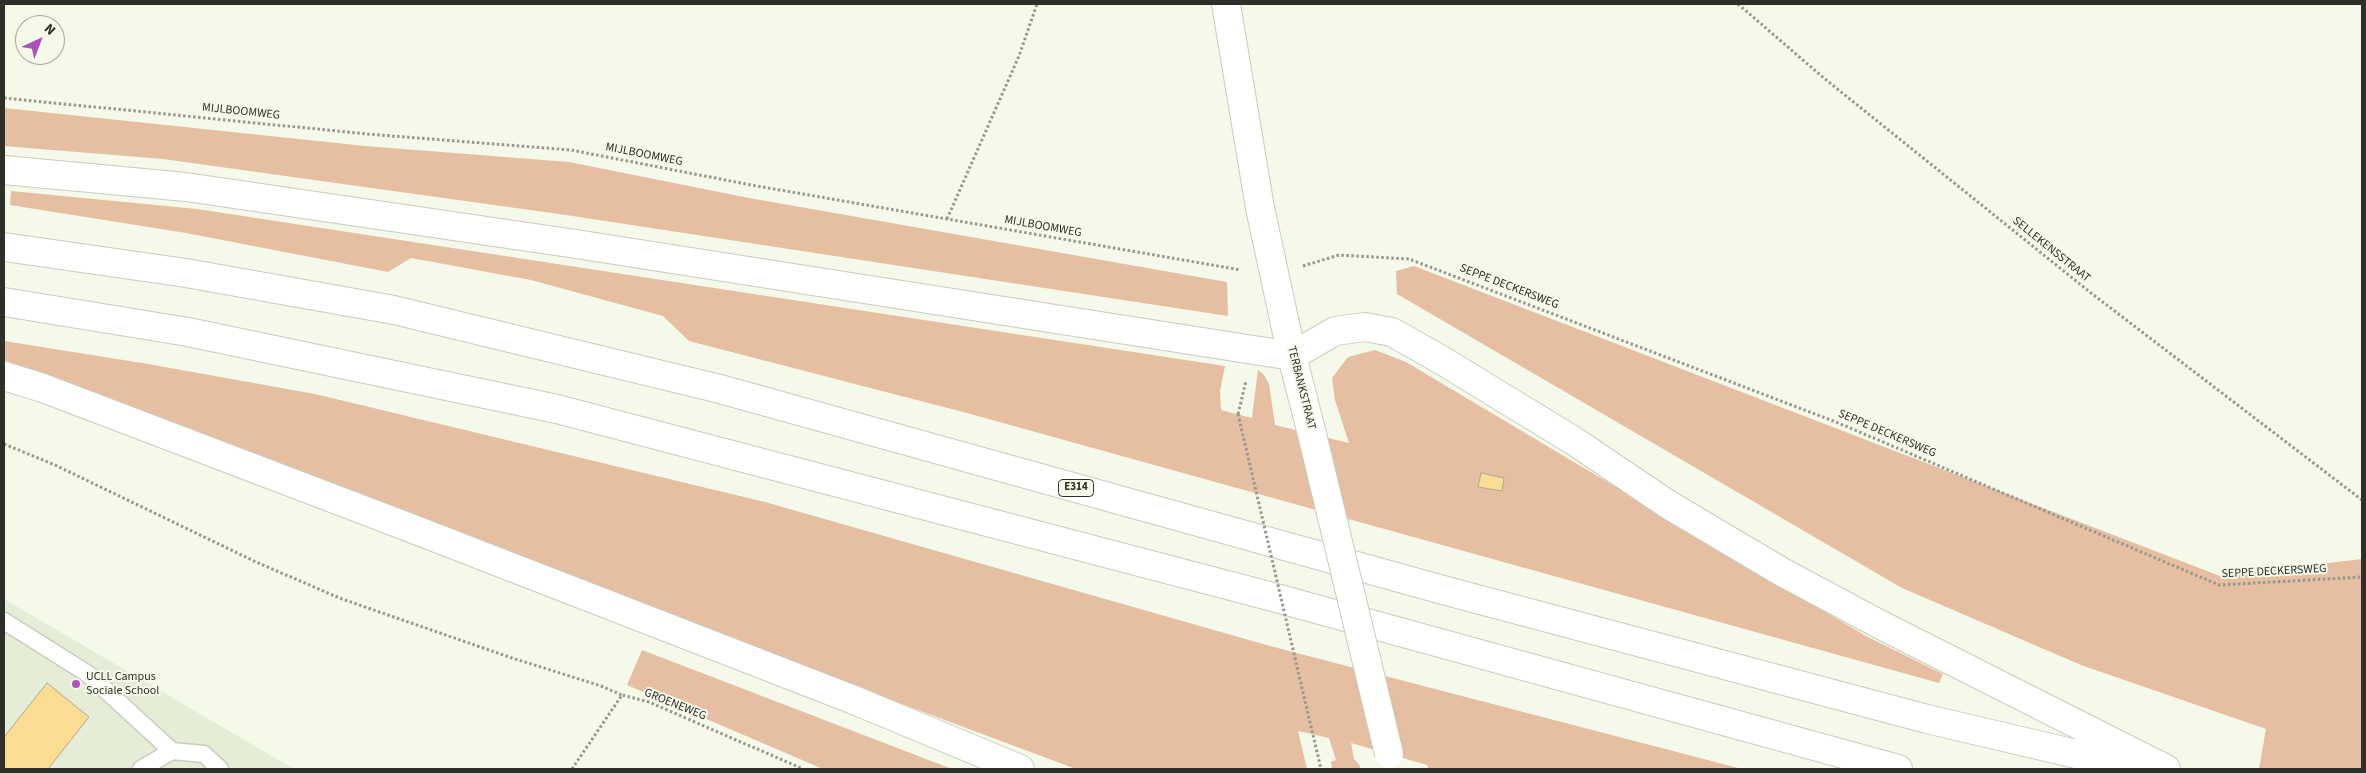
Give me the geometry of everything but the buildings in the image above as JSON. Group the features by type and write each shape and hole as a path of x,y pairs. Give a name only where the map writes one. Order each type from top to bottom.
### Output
{"main road":[{"name":"TERBANKSTRAAT","path":"1226,4 1260,208 1276,274 1292,356 1391,762"},
{"path":"4,170 196,188 576,244 1292,356 1335,330 1365,327 1392,332 1443,360 1574,441 1669,505 1782,572 1881,625 2166,769"},
{"name":"E314","path":"4,247 186,273 394,310 720,389 1443,590 1927,719 2140,769"},
{"path":"4,302 188,332 557,409 1270,596 1898,769"},
{"path":"4,376 43,388 408,527 854,700 1020,769"}],"lane":[{"path":"4,621 88,674 172,751"},
{"path":"141,769 172,751 204,754 220,769"}],"path":[{"path":"946,219 1019,56 1037,4"},
{"name":"SELLEKENSSTRAAT","path":"1738,4 1825,79 2091,293 2362,500"},
{"name":"MIJLBOOMWEG","path":"4,98 367,134 571,150 751,185 1220,267 1276,274"},
{"name":"SEPPE DECKERSWEG","path":"1276,274 1339,255 1409,259 1836,422 2220,585 2362,577"},
{"path":"1247,373 1238,414 1321,769"},
{"name":"GROENEWEG","path":"4,444 55,465 256,562 342,599 622,695 649,702 803,769"},
{"path":"572,769 622,695"}],"shaded area":[{"path":"4,108 365,146 569,162 749,198 1227,282 1228,316 566,215 163,159 4,146"},
{"path":"11,191 197,209 1225,366 1220,391 1221,410 1252,418 1258,370 1264,375 1269,384 1275,425 1349,443 1335,400 1332,378 1348,357 1375,350 1406,362 1866,636 1943,674 1939,683 967,413 689,341 663,316 531,280 411,258 388,272 186,233 10,205"},
{"path":"1414,266 2220,576 2362,559 2362,769 2259,769 2266,729 2081,665 1902,588 1397,294 1396,271"},
{"path":"4,341 148,364 315,394 765,502 1270,646 1742,769 1428,769 1427,765 1351,743 1354,759 1361,769 1332,769 1331,762 1336,760 1329,738 1298,731 1307,769 1076,769 859,688 247,450 4,360"},
{"name":"UCLL Campus Sociale School","path":"4,599 294,769 4,769"},
{"path":"642,650 952,769 823,769 627,685"}],"place":[{"name":"UCLL Campus Sociale School","path":"76,684"}]}
